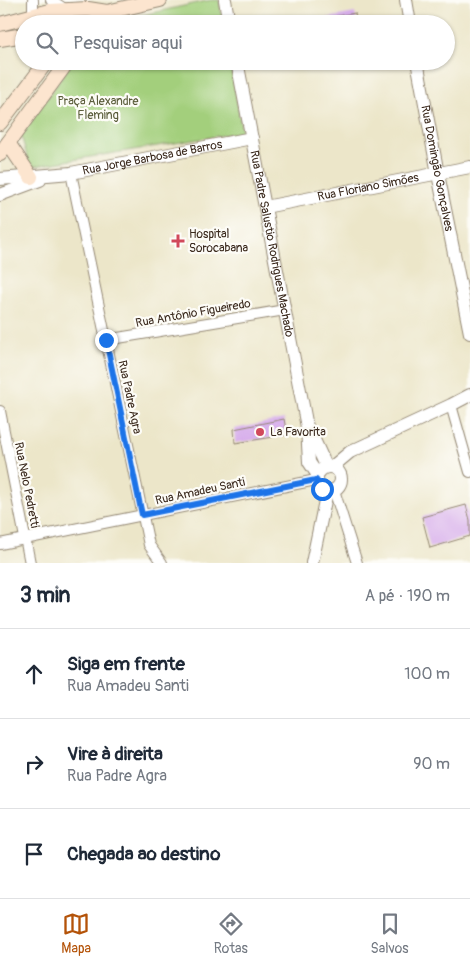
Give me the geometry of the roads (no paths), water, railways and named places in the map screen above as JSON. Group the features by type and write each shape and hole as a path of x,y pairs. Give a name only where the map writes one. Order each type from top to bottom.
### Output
{"main road":[{"path":"70,15 88,9 107,12 160,0"},
{"path":"88,9 92,15"},
{"path":"41,15 50,11 59,15"},
{"path":"104,15 107,12"},
{"path":"0,24 15,21"},
{"path":"0,39 15,36"},
{"path":"0,123 40,70"},
{"path":"31,177 4,149 61,70"}],"street":[{"path":"32,15 33,0"},
{"path":"51,0 62,15"},
{"path":"224,0 227,15"},
{"path":"406,0 408,15"},
{"name":"Rua Padre Salustio Rodrigues Machado","path":"239,70 308,427 309,462 327,472"},
{"name":"Rua Domingão Gonçalves","path":"419,70 470,333"},
{"name":"Rua Jorge Barbosa de Barros","path":"0,179 71,173 252,138"},
{"name":"Rua Floriano Simões","path":"265,207 438,174 470,166"},
{"name":"Rua Padre Agra","path":"71,173 142,515 149,545 162,563"},
{"name":"Rua Jorge Barbosa de Barros","path":"0,195 52,175"},
{"name":"Rua Antônio Figueiredo","path":"106,340 285,310"},
{"path":"357,563 330,491 318,485 327,472 350,452 470,395"},
{"path":"451,405 470,472"},
{"name":"Rua Nelo Pedretti","path":"0,411 30,563"},
{"path":"312,563 330,491 338,486 341,481 327,472"},
{"name":"Rua Amadeu Santi","path":"0,544 142,515 327,472"}],"place":[{"name":"Hospital Sorocabana","path":"178,241"},
{"name":"La Favorita","path":"260,432"}],"park label":[{"name":"Praça Alexandre Fleming","path":"98,108"}]}
